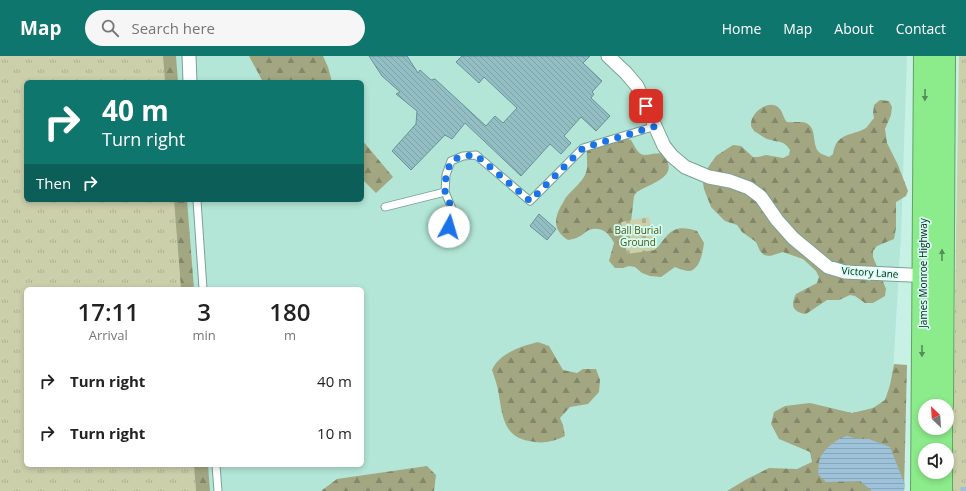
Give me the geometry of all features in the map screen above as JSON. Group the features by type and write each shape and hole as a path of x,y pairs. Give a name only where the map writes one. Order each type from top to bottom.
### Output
{"highway":[{"name":"James Monroe Highway","path":"925,56 932,277 941,399"},
{"name":"James Monroe Highway","path":"922,491 944,56"},
{"path":"941,479 941,491"}],"street":[{"path":"189,56 190,80"},
{"name":"Victory Lane","path":"608,56 637,86 664,146 676,160 685,167 708,177 730,181 748,188 761,197 777,220 793,238 828,268 845,272 932,277"}],"lane":[{"path":"441,241 449,227 453,211 445,192 446,175 451,161 462,156 476,155 530,201 583,148 656,126"},
{"path":"385,207 445,192"},
{"path":"197,202 203,287"},
{"path":"216,467 218,491"}],"shaded area":[{"path":"163,56 907,56 901,236 886,491 196,491 194,467 364,467 364,287 181,287 174,202 364,202 364,80 165,80"}],"green space":[{"path":"0,56 163,56 165,80 24,80 24,202 174,202 181,287 24,287 24,467 194,467 196,491 0,491"},
{"path":"163,56 176,56 178,80 165,80"},
{"path":"249,56 323,56 331,80 262,80"},
{"path":"959,56 966,56 966,491 952,491 952,479 954,479 953,399"},
{"path":"880,100 889,101 892,107 891,115 885,129 887,143 898,165 908,191 906,196 896,202 896,228 894,239 877,246 873,251 873,257 886,289 885,296 873,303 865,303 855,296 850,295 839,300 827,300 806,314 798,312 793,305 794,298 796,294 817,283 819,277 816,271 803,259 783,252 770,256 764,255 760,251 756,242 742,232 737,225 725,221 711,207 704,189 703,183 707,169 716,156 733,145 741,146 753,157 766,155 783,158 789,155 790,150 782,142 764,138 754,131 751,125 754,116 761,108 765,106 775,105 779,108 787,122 804,122 809,125 812,128 816,148 821,154 829,157 833,154 835,147 841,138 861,131 867,127 874,118 874,105"},
{"path":"625,138 631,140 640,154 646,155 662,153 669,168 663,178 637,192 634,196 631,222 654,250 668,234 676,229 684,228 697,231 704,243 699,263 693,270 687,271 675,267 661,277 650,276 642,273 635,267 629,266 615,268 609,261 614,243 610,236 604,231 597,229 589,230 576,238 568,240 560,233 556,225 558,211 566,197 585,175 587,166 587,151"},
{"path":"364,142 393,177 376,193 364,181"},
{"path":"174,202 187,202 194,287 181,287"},
{"name":"Ball Burial Ground","path":"649,217 655,250 627,254 621,222"},
{"path":"538,342 549,346 563,370 577,373 583,369 596,369 600,380 599,392 588,404 570,407 560,418 565,436 556,440 543,442 534,442 521,439 514,435 506,425 492,370 495,364 505,355 518,348"},
{"path":"894,364 907,365 904,491 727,491 769,468 797,469 812,462 810,452 779,439 771,424 774,412 785,406 810,403 852,413 873,408 885,400 890,385"},
{"path":"427,466 436,475 434,491 321,491 337,479"},
{"path":"194,467 208,467 210,491 196,491"}],"water":[{"path":"847,436 858,439 869,439 890,447 905,485 904,491 872,491 860,481 826,482 818,474 820,458 831,444"}],"building":[{"path":"369,56 407,56 418,73 420,70 431,80 435,79 486,126 495,116 503,123 517,108 484,77 479,83 456,62 462,56 590,56 583,63 602,81 592,92 594,94 591,98 610,116 596,131 581,117 564,136 571,143 561,154 550,144 521,176 465,123 452,139 445,135 411,170 392,151 416,124 417,111 396,94 400,92 382,76"},
{"path":"539,214 556,229 547,240 530,226"}],"route":[{"path":"449,227 453,211 445,192 446,175 451,161 462,156 476,155 530,201 583,148 656,126 646,106"}]}
